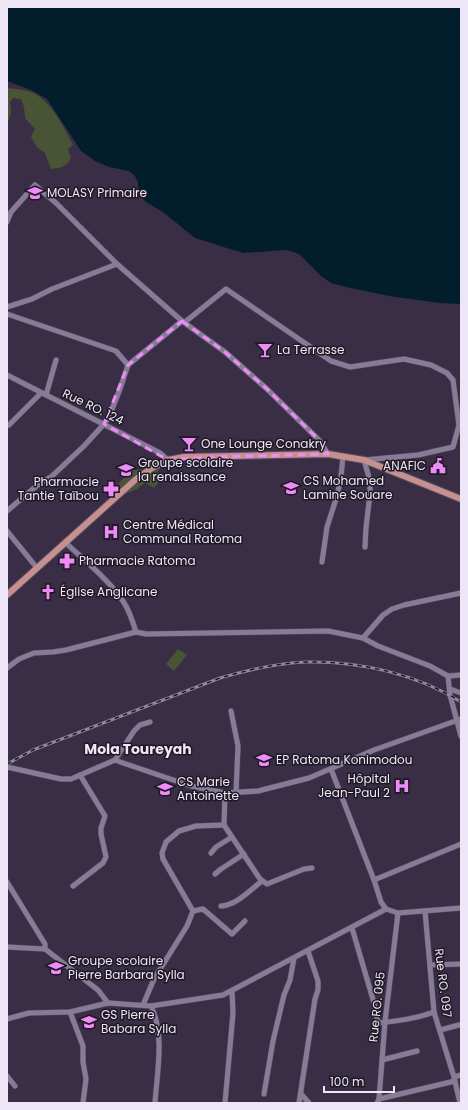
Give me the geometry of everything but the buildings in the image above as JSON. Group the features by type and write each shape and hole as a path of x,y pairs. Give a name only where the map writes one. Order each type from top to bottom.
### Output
{"main road":[{"path":"7,595 135,480 152,468 168,460 184,457 328,454 364,460 461,499"}],"street":[{"path":"7,222 10,212 35,185 56,203 117,264 184,322 225,352 267,389 320,441 328,454"},
{"path":"7,307 32,299 52,289 117,264"},
{"path":"7,511 40,483 51,477 84,446 104,424 109,417 128,365 226,289 331,362 350,367 404,359 431,365 447,373 453,380 459,425 453,446"},
{"path":"7,314 116,351 128,365"},
{"path":"9,425 43,394 56,360"},
{"name":"Rue RO. 124","path":"7,375 160,453 168,460"},
{"path":"365,547 370,481 364,460 418,455 461,444"},
{"path":"322,562 326,527 342,477 343,456"},
{"path":"7,530 37,568"},
{"path":"66,543 100,575 123,601 136,632"},
{"path":"363,638 384,615 392,609 404,604 461,593"},
{"path":"7,668 19,659 34,653 66,650 136,632 146,634 328,631 363,638 378,646 430,666 448,676 461,675"},
{"path":"448,676 450,689 459,720 461,736"},
{"path":"450,689 461,693"},
{"path":"231,711 238,746 236,793"},
{"path":"115,760 191,786 225,793 258,791 309,778 374,750 459,720"},
{"path":"8,768 60,779 71,779 115,760 134,730 140,725 150,722"},
{"path":"331,769 374,880 380,902 386,909 398,914 461,908"},
{"path":"73,886 106,857 101,834 101,828 105,816 80,775"},
{"path":"225,793 224,825 260,880 267,884 304,869 312,868"},
{"path":"193,910 163,859 162,853 166,842 179,831 196,826 224,825"},
{"path":"211,853 216,847 232,837"},
{"path":"374,880 461,844"},
{"path":"215,874 244,854"},
{"path":"221,906 226,906 247,894 262,881"},
{"path":"7,882 45,948 98,990 108,1003"},
{"path":"193,910 203,909 232,934 245,921"},
{"path":"7,1019 29,1013 70,1012 108,1003 151,1006 223,995 386,909"},
{"path":"142,1005 154,979 187,926 193,910"},
{"name":"Rue RO. 097","path":"425,912 434,1012 460,1103"},
{"name":"Rue RO. 095","path":"378,1101 384,1022 398,914"},
{"path":"352,928 374,1003 378,1023 408,1019 434,1012"},
{"path":"7,947 45,948"},
{"path":"299,1103 315,999 318,990 318,981 308,951"},
{"path":"264,1094 273,1041 284,995 290,980 294,958"},
{"path":"430,965 461,964"},
{"path":"225,1103 233,1014 232,991"},
{"path":"151,1006 156,1016 159,1046 155,1103"},
{"path":"70,1012 83,1046 83,1062 86,1079 83,1103"},
{"path":"440,1030 459,1025"},
{"path":"382,1060 418,1051"},
{"path":"378,1101 454,1079 461,1075"},
{"path":"7,1076 15,1086"},
{"path":"301,1094 309,1103"}],"highlighted area":[{"path":"182,321 225,352 267,389 320,441 328,454 211,457 168,460 104,424 128,365"}],"green space":[{"path":"7,88 34,93 49,105 73,145 68,149 71,158 65,165 51,169 45,153 37,147 31,137 35,129 25,118 24,107 21,99 13,98 10,102 11,112 7,126"},
{"path":"150,459 159,462 161,467 158,471 159,482 154,488 145,483 137,489 125,494 117,487 119,482 126,476 129,470 143,470 146,462"},
{"path":"178,649 187,655 174,671 166,664"}],"water":[{"path":"7,7 461,7 461,304 440,303 389,296 346,287 331,283 321,276 299,254 287,250 243,253 195,238 163,212 146,202 139,194 138,183 135,176 129,171 109,167 95,161 81,151 47,99 31,90 7,81"}],"railway":[{"path":"7,764 33,750 220,678 273,665 326,662 367,667 387,671 426,684 461,702"}],"place":[{"name":"MOLASY Primaire","path":"35,193"},
{"name":"La Terrasse","path":"265,350"},
{"name":"One Lounge Conakry","path":"189,444"},
{"name":"ANAFIC","path":"438,466"},
{"name":"Groupe scolaire la renaissance","path":"126,470"},
{"name":"CS Mohamed Lamine Souare","path":"291,488"},
{"name":"Pharmacie Tantie Taïbou","path":"111,489"},
{"name":"Centre Médical Communal Ratoma","path":"111,532"},
{"name":"Pharmacie Ratoma","path":"67,561"},
{"name":"Église Anglicane","path":"48,592"},
{"name":"EP Ratoma Konimodou","path":"264,760"},
{"name":"Hôpital Jean-Paul 2","path":"402,786"},
{"name":"CS Marie Antoinette","path":"165,789"},
{"name":"Groupe scolaire Pierre Barbara Sylla","path":"56,968"},
{"name":"GS Pierre Babara Sylla","path":"89,1022"}],"district":[{"name":"Mola Toureyah","path":"138,749"}]}
